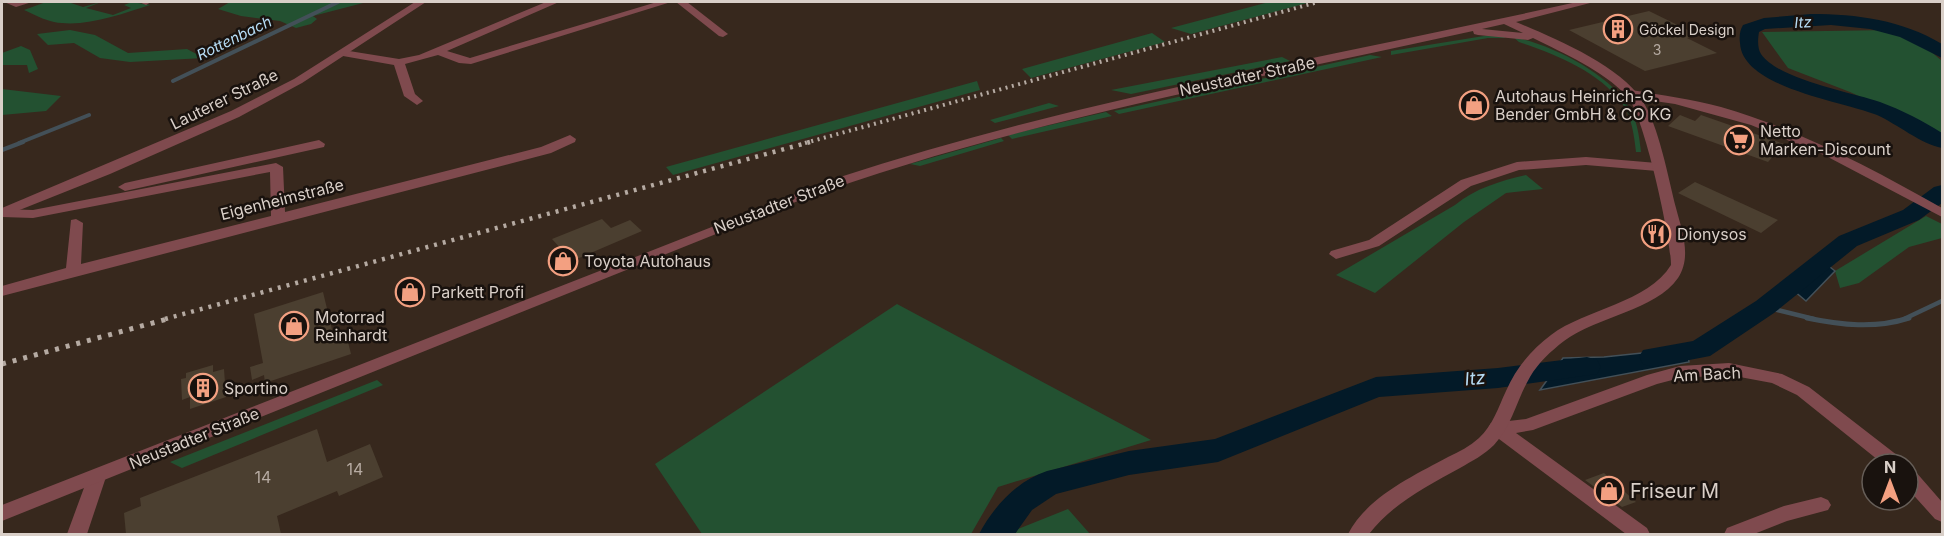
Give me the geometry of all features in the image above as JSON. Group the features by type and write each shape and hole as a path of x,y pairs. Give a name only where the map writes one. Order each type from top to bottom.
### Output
{"street":[{"path":"9,2 27,2"},
{"name":"Lauterer Straße","path":"2,213 235,114 298,81 421,2"},
{"path":"343,53 399,62 422,58 554,2"},
{"path":"438,52 464,62 471,61 666,2"},
{"path":"681,2 723,34"},
{"name":"Neustadter Straße","path":"2,513 793,198 886,165 984,136 1079,112 1589,2"},
{"path":"1358,534 1366,522 1385,503 1488,440 1497,428 1517,383 1527,367 1541,352 1577,325 1653,292 1666,283 1678,265 1675,232 1639,103 1602,72 1552,43 1505,21"},
{"path":"1448,32 1501,33 1552,43"},
{"path":"399,62 410,96 417,101"},
{"path":"1631,94 1695,104 1766,124 1836,155 1942,213"},
{"name":"Eigenheimstraße","path":"2,291 546,150 570,139"},
{"name":"Lauterer Straße","path":"28,203 53,203 319,144"},
{"path":"1336,254 1374,243 1449,192 1497,171 1517,166 1560,161 1657,167"},
{"path":"2,213 33,214 276,167 278,218"},
{"path":"73,271 76,223"},
{"name":"Am Bach","path":"1497,428 1527,425 1653,379 1680,372 1729,369 1776,378 1803,391 1881,452"},
{"path":"1497,428 1640,534"},
{"path":"77,534 97,477"},
{"path":"1920,489 1942,514"},
{"path":"1734,534 1784,514 1821,505"}],"green space":[{"path":"46,2 73,2 71,3 83,7 101,2 86,8 113,15 131,8 124,5 132,2 150,5 103,19 78,23 54,22 24,10"},
{"path":"230,2 367,2 313,16 317,19 311,24 296,28 280,21 241,16 218,9"},
{"path":"1269,2 1311,2 1191,34 1171,28"},
{"path":"70,30 95,35 128,53 187,49 204,58 130,62 100,58 74,43 48,45 37,34"},
{"path":"1891,30 1929,50 1942,61 1942,134 1850,92 1788,68 1762,32"},
{"path":"1152,33 1165,42 1031,78 1022,69"},
{"path":"1490,35 1504,35 1505,38 1488,38 1391,55 1391,51"},
{"path":"1513,37 1560,53 1606,81 1618,92 1633,115 1641,152 1636,152 1632,127 1625,108 1601,82 1575,65 1519,42"},
{"path":"21,46 30,50 38,69 29,73 27,65 2,65 2,53"},
{"path":"1370,55 1382,57 1119,114 1114,111"},
{"path":"1282,57 1290,61 1131,94 1111,90"},
{"path":"977,81 980,90 673,175 666,167"},
{"path":"2,89 61,96 46,111 2,115"},
{"path":"1049,103 1059,106 995,123 990,120"},
{"path":"1106,112 1112,116 1012,139 1008,135"},
{"path":"1001,138 1004,141 920,166 910,164"},
{"path":"1526,175 1543,189 1506,193 1464,222 1375,293 1336,275 1471,194"},
{"path":"1926,216 1942,224 1942,238 1909,247 1859,283 1840,288 1835,271"},
{"path":"897,304 1151,440 998,487 971,534 702,534 655,464"},
{"path":"377,380 383,385 182,468 170,462"},
{"path":"1068,509 1090,534 1015,534 1018,529"}],"water":[{"path":"1816,256 1835,271 1806,301 1787,285"},
{"path":"1686,345 1689,362 1540,390 1563,358 1604,357 1680,349"}],"building":[{"path":"1649,11 1698,35 1687,38 1717,53 1645,71 1569,30"},
{"name":"Netto Marken-Discount","path":"1680,115 1695,121 1701,115 1784,144 1768,162 1668,126"},
{"path":"1695,182 1778,220 1761,233 1678,193"},
{"path":"602,219 611,228 630,220 642,231 572,261 552,239"},
{"name":"Motorrad Reinhardt","path":"323,292 335,342 347,338 351,354 265,383 264,375 252,380 250,367 263,363 254,314"},
{"name":"Sportino","path":"213,365 213,372 224,369 226,397 190,409 190,397 182,400 181,379 186,378 186,373"},
{"path":"317,429 327,462 370,444 383,477 339,496 337,491 277,516 281,534 126,534 124,513 141,506 140,498"},
{"name":"Friseur M","path":"1604,473 1636,502 1622,507 1585,480"}],"waterway":[{"name":"Rottenbach","path":"173,81 338,2"},
{"name":"Itz","path":"1942,52 1907,34 1870,23 1850,21 1811,20 1764,23 1750,29 1749,37 1753,57 1778,75 1792,82 1884,111 1942,142"},
{"name":"Rottenbach","path":"19,143 89,115"},
{"name":"Rottenbach","path":"2,150 23,142"},
{"name":"Itz","path":"1653,357 1700,349 1765,307 1848,241 1911,215 1942,192"},
{"path":"1904,319 1942,301"},
{"path":"1765,307 1814,319"},
{"path":"1807,318 1858,325 1883,324 1909,318"},
{"name":"Itz","path":"996,534 1021,501 1047,484 1129,463 1218,450 1376,387 1498,378 1587,367"}],"railway":[{"path":"805,143 1318,2"},
{"path":"165,319 810,142"},
{"path":"2,364 171,318"}],"place":[{"name":"Göckel Design","path":"1618,29"},
{"name":"Autohaus Heinrich-G. Bender GmbH & CO KG","path":"1474,105"},
{"name":"Netto Marken-Discount","path":"1739,140"},
{"name":"Dionysos","path":"1656,234"},
{"name":"Toyota Autohaus","path":"563,261"},
{"name":"Parkett Profi","path":"410,292"},
{"name":"Motorrad Reinhardt","path":"294,326"},
{"name":"Sportino","path":"203,388"},
{"name":"Friseur M","path":"1609,491"}]}
